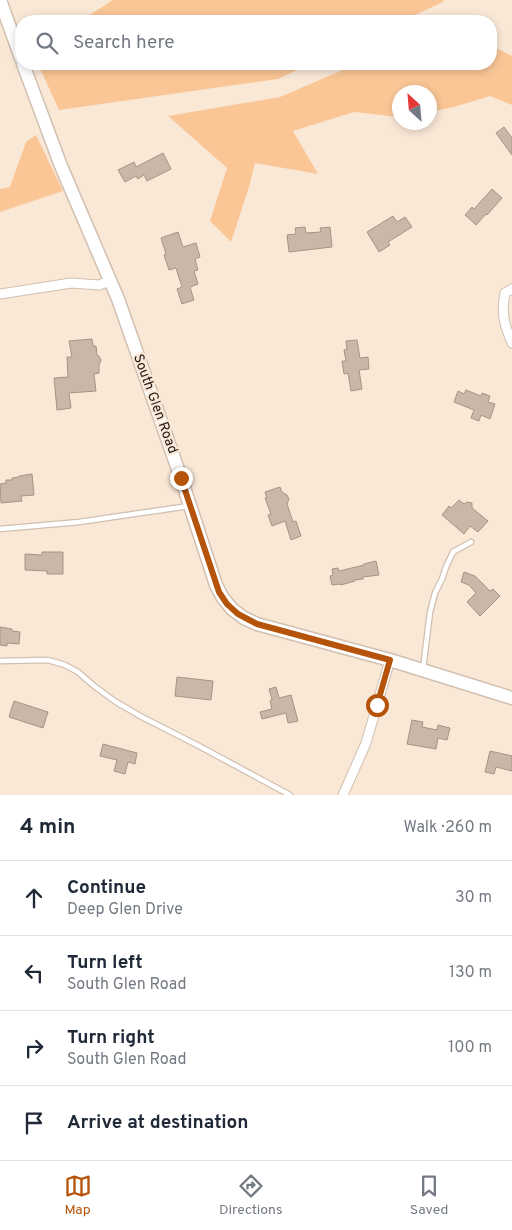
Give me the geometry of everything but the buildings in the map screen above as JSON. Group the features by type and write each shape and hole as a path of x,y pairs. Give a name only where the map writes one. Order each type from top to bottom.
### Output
{"main road":[{"path":"0,0 15,41"},
{"name":"South Glen Road","path":"26,70 61,166 118,299 216,586 227,604 238,614 257,624 390,660 512,698"}],"street":[{"path":"0,294 70,283 99,285 110,281"},
{"path":"512,289 505,293 503,313 505,326 512,343"},
{"path":"343,795 366,743 390,660"}],"lane":[{"path":"0,528 76,522 190,506"},
{"path":"423,670 434,593 453,552 471,542"},
{"path":"0,662 48,660 65,665 78,672 116,702 290,795"}],"shaded area":[{"path":"113,0 444,0 415,15 89,15"},
{"path":"497,48 512,56 512,105 490,96 437,111 437,85 392,85 392,116 354,112 293,131 318,174 255,163 231,242 210,221 227,168 168,116 280,97 343,70 497,70"},
{"path":"41,70 297,70 278,79 59,110"},
{"path":"36,135 63,191 0,212 0,189 10,187 26,142"}],"route":[{"path":"181,478 216,586 227,604 244,618 257,624 390,660 377,705"}]}
